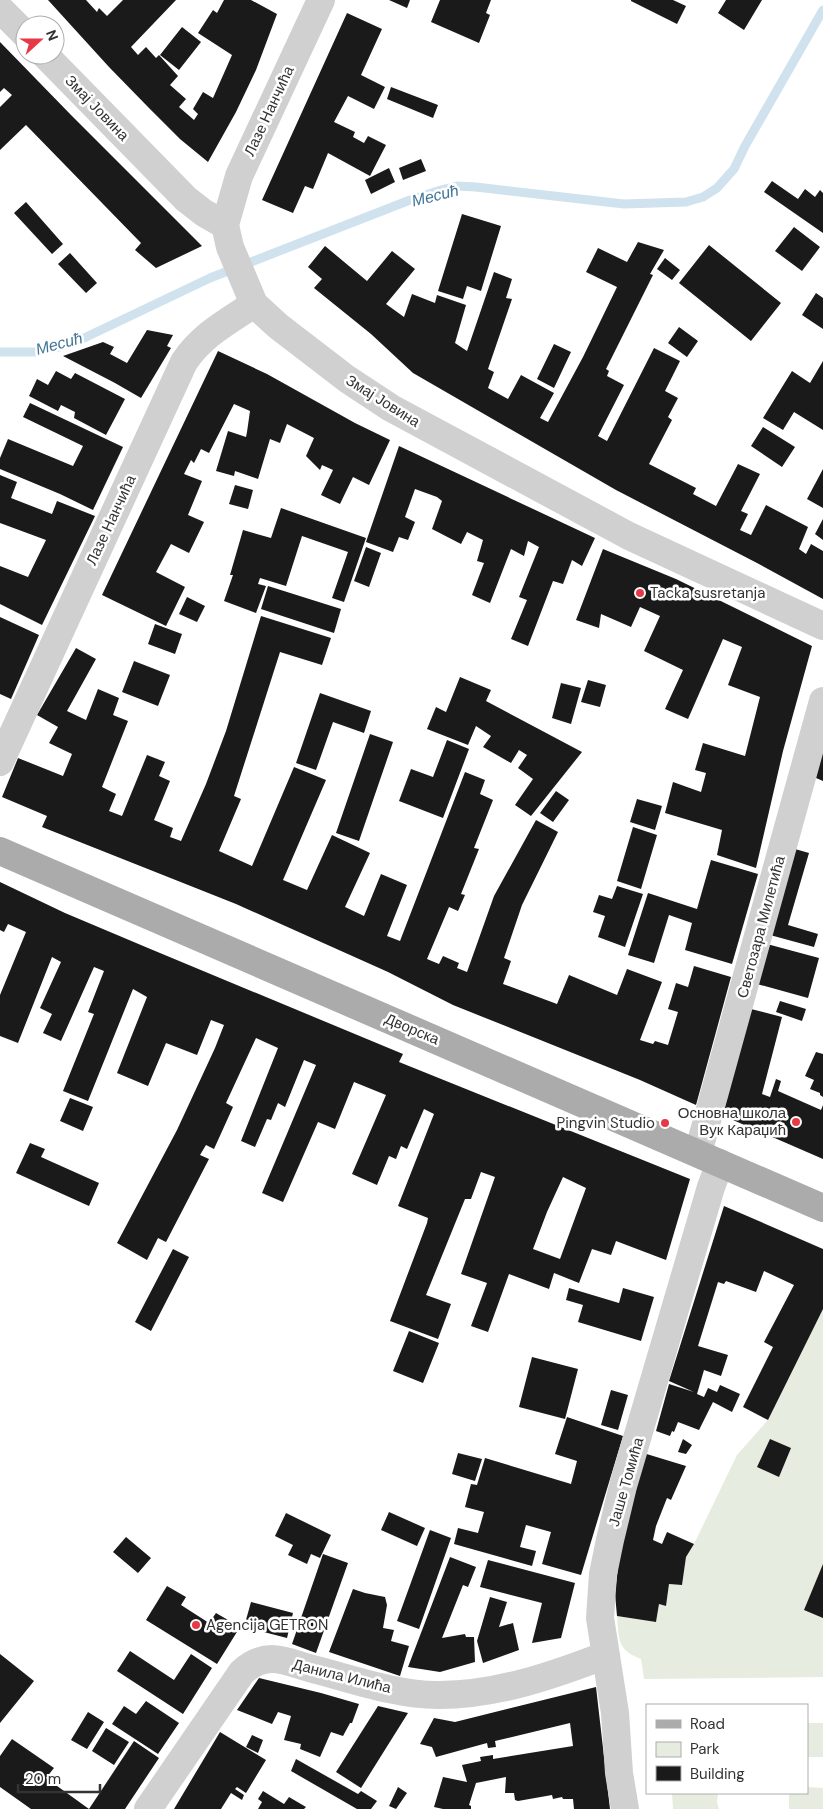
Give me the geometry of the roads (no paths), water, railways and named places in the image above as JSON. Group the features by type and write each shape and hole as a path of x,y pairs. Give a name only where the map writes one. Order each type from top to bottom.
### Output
{"main road":[{"name":"Дворска","path":"0,851 823,1208"}],"street":[{"name":"Лазе Нанчића","path":"228,236 239,176 321,0"},
{"path":"0,9 15,24"},
{"name":"Змај Јовина","path":"55,65 186,199 228,236 250,296 278,326 347,380 391,408 629,536 823,626"},
{"name":"Лазе Нанчића","path":"0,762 184,362 193,348 250,296"},
{"name":"Светозара Милетића","path":"709,1158 823,700"},
{"name":"Јаше Томића","path":"624,1809 619,1773 615,1713 606,1668 606,1655 600,1618 600,1598 610,1540 677,1302 709,1158"},
{"name":"Данила Илића","path":"148,1809 242,1672 253,1662 275,1659 388,1688 437,1696 489,1690 545,1677 606,1655"}],"waterway":[{"name":"Месић","path":"0,352 35,352 59,347 82,339 210,278 410,200 457,186 624,204 686,202 703,197 717,188 734,169 745,146 823,10"}],"place":[{"name":"Tacka susretanja","path":"640,593"},
{"name":"Основна школа Вук Караџић","path":"796,1122"},
{"name":"Pingvin Studio","path":"665,1123"},
{"name":"Agencija GETRON","path":"196,1625"}]}
